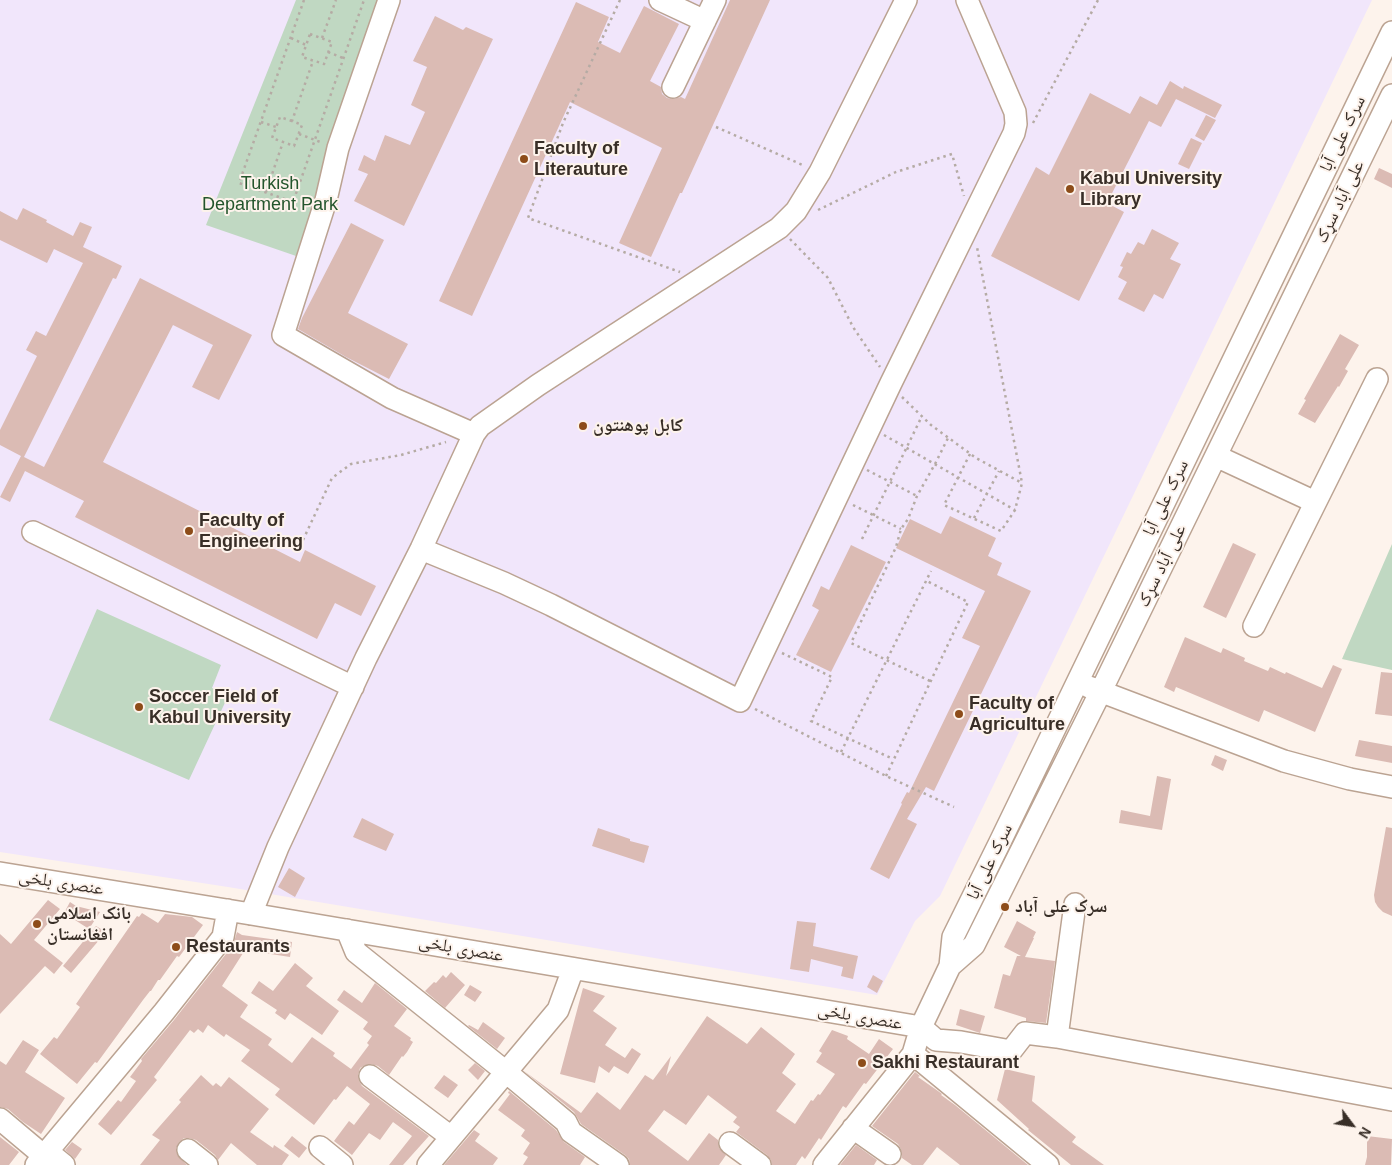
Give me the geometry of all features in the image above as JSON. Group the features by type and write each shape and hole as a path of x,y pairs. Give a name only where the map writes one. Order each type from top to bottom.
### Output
{"street":[{"path":"389,0 338,148 326,200 283,335 392,398 474,434"},
{"path":"660,0 705,21"},
{"path":"673,87 715,0"},
{"path":"251,914 278,847 474,434 480,426 538,385 779,228 796,211 820,172 906,0"},
{"path":"420,549 504,583 551,605 740,701 891,382 1014,133 1016,124 1015,112 967,0"},
{"name":"سرک علی آبا","path":"950,966 952,937 999,844 1392,32"},
{"name":"علی آباد سړک","path":"913,1054 921,1027 950,966 974,945 1391,100"},
{"path":"1275,275 1299,287"},
{"path":"1254,626 1376,379"},
{"path":"1216,456 1315,502"},
{"path":"33,532 353,687"},
{"path":"1076,683 1284,761 1350,779 1392,787"},
{"name":"عنصری بلخی","path":"0,873 921,1027"},
{"path":"1058,1037 1075,904"},
{"path":"0,1119 48,1160 222,937 228,910"},
{"path":"347,930 356,952 566,1122 571,1132 618,1165"},
{"path":"428,1165 558,1010 573,969"},
{"path":"921,1027 936,1040 961,1042 1011,1051 1026,1033 1058,1037 1392,1100"},
{"path":"824,1165 913,1054 1048,1165"},
{"path":"370,1076 451,1137"},
{"path":"853,1128 890,1154"},
{"path":"730,1143 760,1165"},
{"path":"320,1147 342,1165"},
{"path":"188,1150 207,1165"}],"path":[{"path":"304,0 239,183 293,202 364,0"},
{"path":"322,38 336,0"},
{"path":"620,0 563,123 528,218 701,279"},
{"path":"1029,131 1098,0"},
{"path":"310,34 332,42 324,64 302,57 306,45 310,34"},
{"path":"291,38 306,45"},
{"path":"328,52 344,58"},
{"path":"292,121 313,61"},
{"path":"280,117 302,124 294,146 272,138 276,127 280,117"},
{"path":"261,122 276,127"},
{"path":"716,127 820,172"},
{"path":"299,134 314,140"},
{"path":"266,192 283,142"},
{"path":"862,540 922,416"},
{"path":"878,432 1015,510"},
{"path":"930,681 851,643 896,547 901,529 908,519 917,496 948,438"},
{"path":"303,540 332,478 350,464 401,455 447,442"},
{"path":"970,454 944,505 1001,531 1015,510 1022,483"},
{"path":"861,467 917,496"},
{"path":"974,518 999,471"},
{"path":"851,504 901,529"},
{"path":"841,752 931,571"},
{"path":"886,776 968,602 926,581"},
{"path":"781,653 832,677 812,721 893,760"},
{"path":"740,701 886,776 954,807"}],"shaded area":[{"name":"کابل پوهنتون","path":"0,0 1372,0 940,896 915,921 877,995 228,887 0,852"}],"green space":[{"name":"Turkish Department Park","path":"296,0 384,0 299,257 206,225"},
{"path":"1392,544 1392,670 1342,659"},
{"name":"Soccer Field of Kabul University","path":"97,609 221,665 212,688 229,694 189,780 49,720"}],"building":[{"path":"730,0 770,0 651,257 619,243 662,148 570,102 472,316 439,301 576,2 609,17 598,42 620,53 644,6 679,24 650,81 661,87 662,94 667,98 681,97 685,99"},
{"path":"435,16 463,30 466,27 493,39 404,226 354,201 368,174 358,170 364,155 375,161 385,135 410,145 425,112 411,105 427,67 413,61"},
{"name":"Kabul University Library","path":"1170,81 1183,89 1184,86 1222,105 1215,118 1176,99 1161,127 1149,121 1107,203 1124,212 1079,301 991,256 1036,167 1049,175 1090,93 1130,114 1140,96 1157,105"},
{"path":"1206,115 1216,120 1204,141 1195,136"},
{"path":"1191,138 1202,143 1189,169 1178,164"},
{"path":"1379,168 1392,174 1392,188 1374,179"},
{"path":"23,208 73,236 80,222 92,227 83,247 122,266 116,279 113,278 24,457 44,467 140,278 252,335 219,400 192,387 213,345 173,325 103,462 300,562 305,550 376,586 361,616 335,603 317,639 75,517 84,501 25,471 10,502 0,497 21,456 0,445 0,430 37,356 26,350 36,331 46,336 83,263 54,249 47,263 0,240 0,211 17,220"},
{"path":"351,223 384,240 348,313 408,344 389,379 298,329"},
{"path":"1152,229 1179,243 1170,259 1181,264 1163,299 1154,294 1144,312 1118,299 1127,282 1118,277 1123,267 1120,266 1127,252 1131,254 1138,242 1144,245"},
{"path":"1340,334 1359,345 1345,369 1348,371 1339,387 1315,423 1298,414 1306,400 1304,399"},
{"name":"Faculty of Agriculture","path":"950,516 996,538 988,556 1002,563 997,575 1031,591 934,791 926,787 907,819 917,824 889,879 870,869 980,646 962,638 985,591 896,548 910,519 941,534"},
{"path":"1233,543 1256,554 1226,618 1203,607"},
{"path":"851,545 886,562 831,672 796,655 819,610 812,606 821,586 829,590"},
{"path":"1185,637 1221,653 1223,648 1245,658 1244,661 1268,671 1270,667 1285,674 1286,672 1322,688 1333,665 1342,669 1315,732 1264,710 1259,722 1176,687 1174,692 1164,687"},
{"path":"1381,672 1392,673 1392,716 1375,714"},
{"path":"1359,740 1392,746 1392,763 1355,756"},
{"path":"1215,755 1227,760 1223,771 1211,765"},
{"path":"1157,776 1171,779 1162,830 1119,823 1121,810 1150,816"},
{"path":"362,818 394,834 386,851 353,837"},
{"path":"1386,827 1392,828 1392,916 1383,912 1378,907 1374,895"},
{"path":"598,828 630,839 630,841 649,846 644,863 592,846"},
{"path":"289,868 305,878 295,897 278,887"},
{"path":"48,900 60,909 34,940 63,963 54,974 45,966 0,1014 0,934 11,944"},
{"path":"70,902 76,906 100,912 89,929 64,913"},
{"path":"142,913 158,923 165,914 192,917 203,925 179,957 177,956 160,980 158,980 97,1063 95,1062 77,1084 40,1054 54,1037 57,1039 80,1007 76,1004 137,916 139,917"},
{"path":"797,921 816,923 813,946 858,956 853,979 841,976 843,967 811,959 809,972 790,969"},
{"path":"1017,921 1036,932 1025,957 1055,961 1046,1023 1026,1021 1026,1018 994,1008 1003,974 1010,976 1017,956 1021,956 1004,947"},
{"path":"96,926 106,932 71,973 63,966"},
{"path":"237,932 242,935 292,942 290,957 245,950 222,986 248,1005 240,1017 272,1039 268,1045 292,1063 312,1037 335,1053 333,1056 351,1069 369,1045 367,1043 372,1036 363,1029 368,1022 337,1000 344,990 362,1003 375,983 407,1009 394,1026 411,1038 410,1040 413,1042 407,1052 389,1075 378,1066 371,1064 360,1068 358,1075 362,1086 429,1136 403,1165 389,1165 412,1136 393,1122 380,1140 369,1133 352,1155 334,1141 349,1121 354,1125 370,1104 347,1086 336,1100 334,1099 314,1125 275,1095 280,1089 241,1061 250,1050 226,1034 224,1037 208,1025 203,1033 198,1029 194,1033 190,1030 154,1077 157,1080 111,1135 98,1124 118,1100 121,1102 136,1081 130,1077 142,1061 141,1059 233,945"},
{"path":"295,963 313,978 306,986 339,1011 322,1035 290,1013 285,1020 275,1013 277,1010 251,993 259,981 273,991"},
{"path":"451,972 465,985 445,1008 425,991 443,975 446,978"},
{"path":"873,975 883,981 877,993 867,987"},
{"path":"470,985 482,992 475,1002 464,995"},
{"path":"583,988 605,996 593,1011 617,1028 605,1045 625,1058 632,1048 641,1054 628,1074 614,1066 609,1073 599,1066 595,1083 560,1074"},
{"path":"960,1009 985,1016 980,1033 956,1025"},
{"path":"707,1016 747,1044 761,1027 795,1054 782,1073 796,1084 776,1111 795,1124 811,1100 813,1101 818,1094 820,1095 835,1074 816,1062 822,1053 819,1051 832,1030 848,1036 847,1039 869,1054 879,1039 893,1049 846,1108 843,1106 821,1140 819,1138 805,1159 802,1156 796,1165 772,1165 767,1155 736,1132 740,1127 733,1122 737,1117 708,1095 686,1125 664,1110 648,1131 688,1161 709,1133 718,1140 719,1148 726,1155 719,1165 630,1165 629,1159 625,1155 581,1124 574,1112 524,1071 581,1113 597,1092 620,1110 645,1075 653,1080 671,1056 666,1076"},
{"path":"483,1022 505,1038 497,1049 468,1026 478,1030"},
{"path":"23,1040 39,1050 25,1072 65,1098 41,1134 8,1109 0,1107 0,1061 6,1065"},
{"path":"475,1063 485,1071 478,1080 468,1070"},
{"path":"1005,1069 1035,1076 1032,1101 1076,1137 1072,1142 1104,1165 1071,1165 1028,1130 997,1100"},
{"path":"915,1072 920,1076 918,1077 942,1094 1028,1165 960,1165 937,1147 923,1165 912,1165 902,1158 901,1149 898,1144 872,1126"},
{"path":"201,1075 213,1086 216,1083 221,1087 229,1077 269,1109 250,1132 273,1148 274,1145 289,1155 282,1165 257,1165 231,1143 218,1160 215,1155 196,1140 184,1138 179,1142 176,1149 177,1155 187,1165 140,1165 160,1140 152,1135 181,1102 179,1100"},
{"path":"444,1075 458,1085 448,1098 434,1088"},
{"path":"509,1091 556,1130 564,1142 585,1157 580,1165 523,1165 528,1157 523,1154 530,1143 521,1136 525,1130 498,1110 510,1094 508,1093"},
{"path":"474,1130 480,1134 475,1141 498,1158 493,1165 444,1165"},
{"path":"292,1136 307,1148 299,1158 284,1146"},
{"path":"1367,1136 1392,1139 1391,1165 1365,1165"},
{"path":"0,1137 19,1152 9,1165 0,1165"},
{"path":"72,1142 82,1149 75,1159 65,1150"},
{"path":"856,1145 877,1160 874,1165 840,1165"}],"place":[{"name":"Faculty of Literauture","path":"524,159"},
{"name":"Kabul University Library","path":"1070,189"},
{"name":"کابل پوهنتون","path":"583,426"},
{"name":"Faculty of Engineering","path":"189,531"},
{"name":"Soccer Field of Kabul University","path":"139,707"},
{"name":"Faculty of Agriculture","path":"959,714"},
{"name":"سرک علی آباد","path":"1005,907"},
{"name":"بانک اسلامی افغانستان","path":"37,924"},
{"name":"Restaurants","path":"176,947"},
{"name":"Sakhi Restaurant","path":"862,1063"}]}
